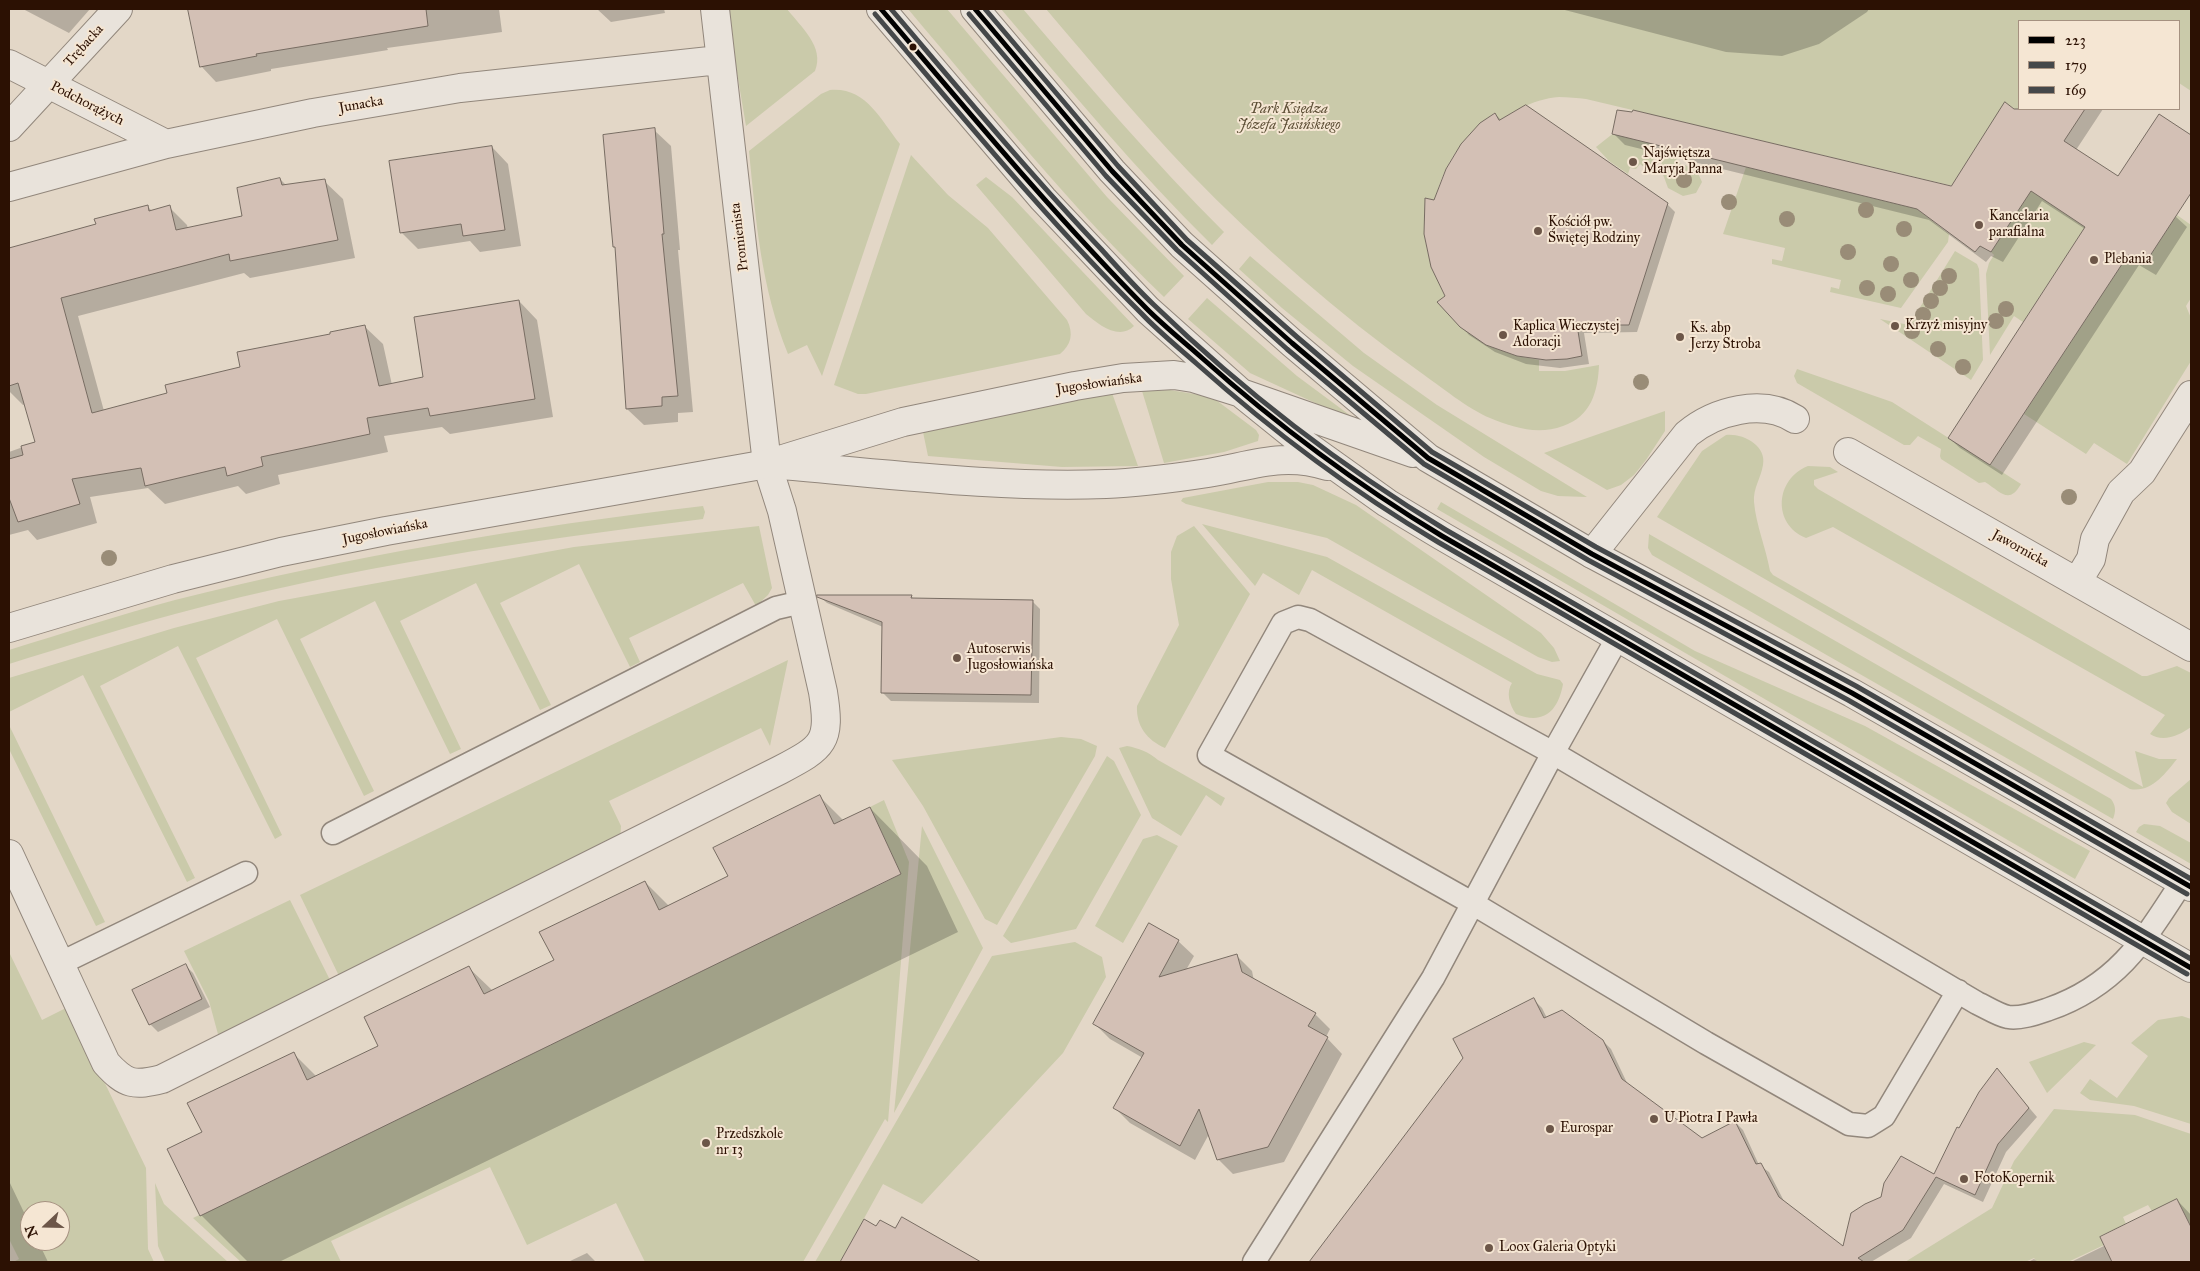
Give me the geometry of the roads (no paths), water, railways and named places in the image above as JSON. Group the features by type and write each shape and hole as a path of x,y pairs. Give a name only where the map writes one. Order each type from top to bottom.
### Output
{"street":[{"name":"Trębacka","path":"9,126 118,9"},
{"name":"Promienista","path":"9,854 106,1063 118,1076 128,1082 141,1084 162,1079 780,770 813,751 823,739 827,719 823,692 782,511 767,464 719,60 715,9"},
{"path":"881,9 962,105 1089,249 1148,310 1284,429 1349,476 1442,536 2191,968"},
{"path":"975,9 1112,171 1182,245 1428,458 1592,554 1852,693 2187,885"},
{"name":"Junacka","path":"9,187 166,144 313,113 460,88 719,60"},
{"name":"Podchorążych","path":"9,64 166,144"},
{"name":"Jugosłowiańska","path":"9,628 173,579 282,552 386,531 767,464 903,422 1089,383 1123,378 1174,375 1193,378 1428,458"},
{"path":"2078,582 2091,559 2095,539 2121,492 2142,472 2191,395"},
{"path":"1592,554 1687,434 1696,426 1718,415 1745,410 1772,411 1795,419"},
{"name":"Jawornicka","path":"1848,452 2191,647"},
{"name":"Jugosłowiańska","path":"767,464 987,481 1044,484 1107,484 1210,473 1262,462 1293,459 1327,466 1349,476"}],"lane":[{"path":"333,833 776,608 802,602"},
{"path":"1958,991 1884,1116 1868,1126 1849,1124 1706,1043 1472,903 1209,755 1283,623 1298,617 1310,620 1553,753 1958,991 1977,1003 2008,1017 2020,1017 2066,1003 2092,988 2120,966 2145,940 2187,885"},
{"path":"1254,1262 1433,978 1553,753 1618,637"},
{"path":"61,963 246,873"}],"place":[{"name":"Najświętsza Maryja Panna","path":"1633,162"},
{"name":"Kancelaria parafialna","path":"1979,225"},
{"name":"Kościół pw. Świętej Rodziny","path":"1538,231"},
{"name":"Plebania","path":"2094,260"},
{"name":"Krzyż misyjny","path":"1895,326"},
{"name":"Kaplica Wieczystej Adoracji","path":"1503,335"},
{"name":"Ks. abp Jerzy Stroba","path":"1680,337"},
{"name":"Autoserwis Jugosłowiańska","path":"957,658"},
{"name":"U Piotra I Pawła","path":"1654,1119"},
{"name":"Eurospar","path":"1550,1129"},
{"name":"Przedszkole nr 13","path":"706,1143"},
{"name":"FotoKopernik","path":"1964,1179"},
{"name":"Loox Galeria Optyki","path":"1489,1248"}],"park label":[{"name":"Park Księdza Józefa Jasińskiego","path":"1289,118"}]}
